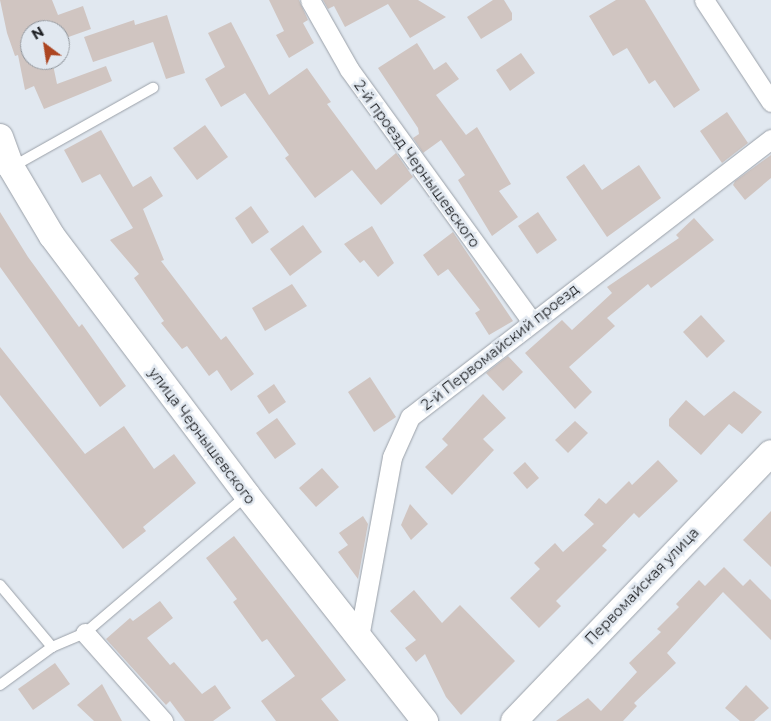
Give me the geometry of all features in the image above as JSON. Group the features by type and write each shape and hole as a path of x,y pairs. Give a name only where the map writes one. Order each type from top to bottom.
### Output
{"street":[{"name":"2-й проезд Чернышевского","path":"310,0 349,69 532,322"},
{"path":"704,0 768,93"},
{"name":"улица Чернышевского","path":"0,137 11,168 52,236 247,495 425,721"},
{"name":"2-й Первомайский проезд","path":"359,637 392,457 410,417 771,139"},
{"name":"Первомайская улица","path":"514,721 771,453"},
{"path":"85,633 163,721"}],"lane":[{"path":"11,168 153,88"},
{"path":"0,685 52,647 85,633 247,495"},
{"path":"0,585 52,647"}],"building":[{"path":"0,0 52,0 58,15 83,6 91,29 70,36 70,20 20,20 20,65 18,55 15,56 7,33"},
{"path":"269,0 299,0 308,20 303,23 314,43 289,58 276,35 284,31"},
{"path":"323,0 418,0 446,17 410,38 388,4 345,27 334,6 328,9"},
{"path":"493,0 504,0 512,13 512,20 481,39 467,17"},
{"path":"616,0 645,0 700,90 674,108 655,80 649,84 627,48 613,56 589,16"},
{"path":"167,15 185,73 166,79 153,42 93,62 84,37 134,20 135,25"},
{"path":"231,22 269,95 307,68 331,102 327,104 376,170 396,153 413,177 381,205 352,170 315,198 285,158 289,155 245,93 221,107 205,79 225,67 208,33"},
{"path":"417,43 434,70 446,62 459,79 436,95 466,135 477,127 511,184 499,191 518,217 492,236 458,180 465,175 441,140 423,153 413,138 419,134 418,128 378,68"},
{"path":"521,53 535,73 510,91 496,70"},
{"path":"106,66 112,81 44,109 34,86 25,90 21,70 54,70 57,84"},
{"path":"727,112 748,143 722,163 700,131"},
{"path":"205,125 228,157 197,180 173,148"},
{"path":"101,130 133,187 151,176 163,196 143,209 164,260 161,261 221,340 226,336 254,374 231,391 217,370 209,376 187,346 182,349 161,323 164,321 134,278 139,274 110,240 133,228 100,174 82,183 64,150"},
{"path":"771,155 771,178 745,200 733,185 735,181"},
{"path":"584,164 602,190 639,165 661,198 607,237 566,177"},
{"path":"251,206 269,232 252,244 235,218"},
{"path":"0,212 28,257 79,327 82,324 126,386 100,407 0,267"},
{"path":"538,212 557,240 537,254 518,226"},
{"path":"694,218 714,240 651,288 648,284 607,318 615,326 569,367 592,392 575,409 525,353 562,320 572,330 612,293 607,287 679,238 676,235"},
{"path":"303,225 322,252 290,276 270,249"},
{"path":"372,226 394,263 378,277 364,260 360,263 344,244"},
{"path":"453,232 513,321 489,335 475,313 480,310 448,269 438,276 423,255"},
{"path":"292,284 307,306 265,331 252,308"},
{"path":"701,315 725,341 707,358 683,332"},
{"path":"0,347 85,454 124,426 154,469 174,454 196,483 143,527 146,531 123,549 0,395"},
{"path":"508,356 523,372 503,391 486,373"},
{"path":"370,377 396,417 374,432 348,392"},
{"path":"274,384 286,402 269,414 257,396"},
{"path":"734,391 762,412 742,434 729,424 701,455 669,426 669,419 686,400 704,416"},
{"path":"483,394 506,418 483,439 494,450 452,495 425,467 448,445 442,439"},
{"path":"277,418 296,444 275,459 256,433"},
{"path":"575,421 588,433 568,453 555,440"},
{"path":"658,460 678,481 639,518 634,513 602,546 607,550 556,601 561,606 539,628 510,598 540,569 534,563 555,543 563,552 594,524 584,515 599,498 606,504 629,481 632,485"},
{"path":"525,462 539,478 527,489 513,473"},
{"path":"322,468 339,487 316,507 299,488"},
{"path":"410,504 428,524 411,540 401,525"},
{"path":"771,511 771,567 743,540"},
{"path":"363,516 368,524 358,579 338,552 348,545 339,533"},
{"path":"234,536 346,680 321,699 339,721 276,721 261,701 295,676 267,639 262,642 233,602 237,599 206,558"},
{"path":"724,567 743,586 750,579 771,600 771,640 723,592 667,653 676,663 634,703 637,706 623,721 556,721 588,698 601,711 637,672 629,663 661,632 657,629 679,607 676,604 699,580 705,586"},
{"path":"414,590 442,623 460,605 515,661 461,715 446,697 425,654 416,662 405,648 416,640 390,611"},
{"path":"160,601 173,618 147,638 170,665 174,662 202,694 215,685 231,708 213,721 185,721 170,701 166,705 106,639 130,618 133,621"},
{"path":"55,663 70,684 33,710 18,689"},
{"path":"102,684 122,721 94,721 77,705"},
{"path":"746,685 769,708 754,721 740,721 725,708"}]}
